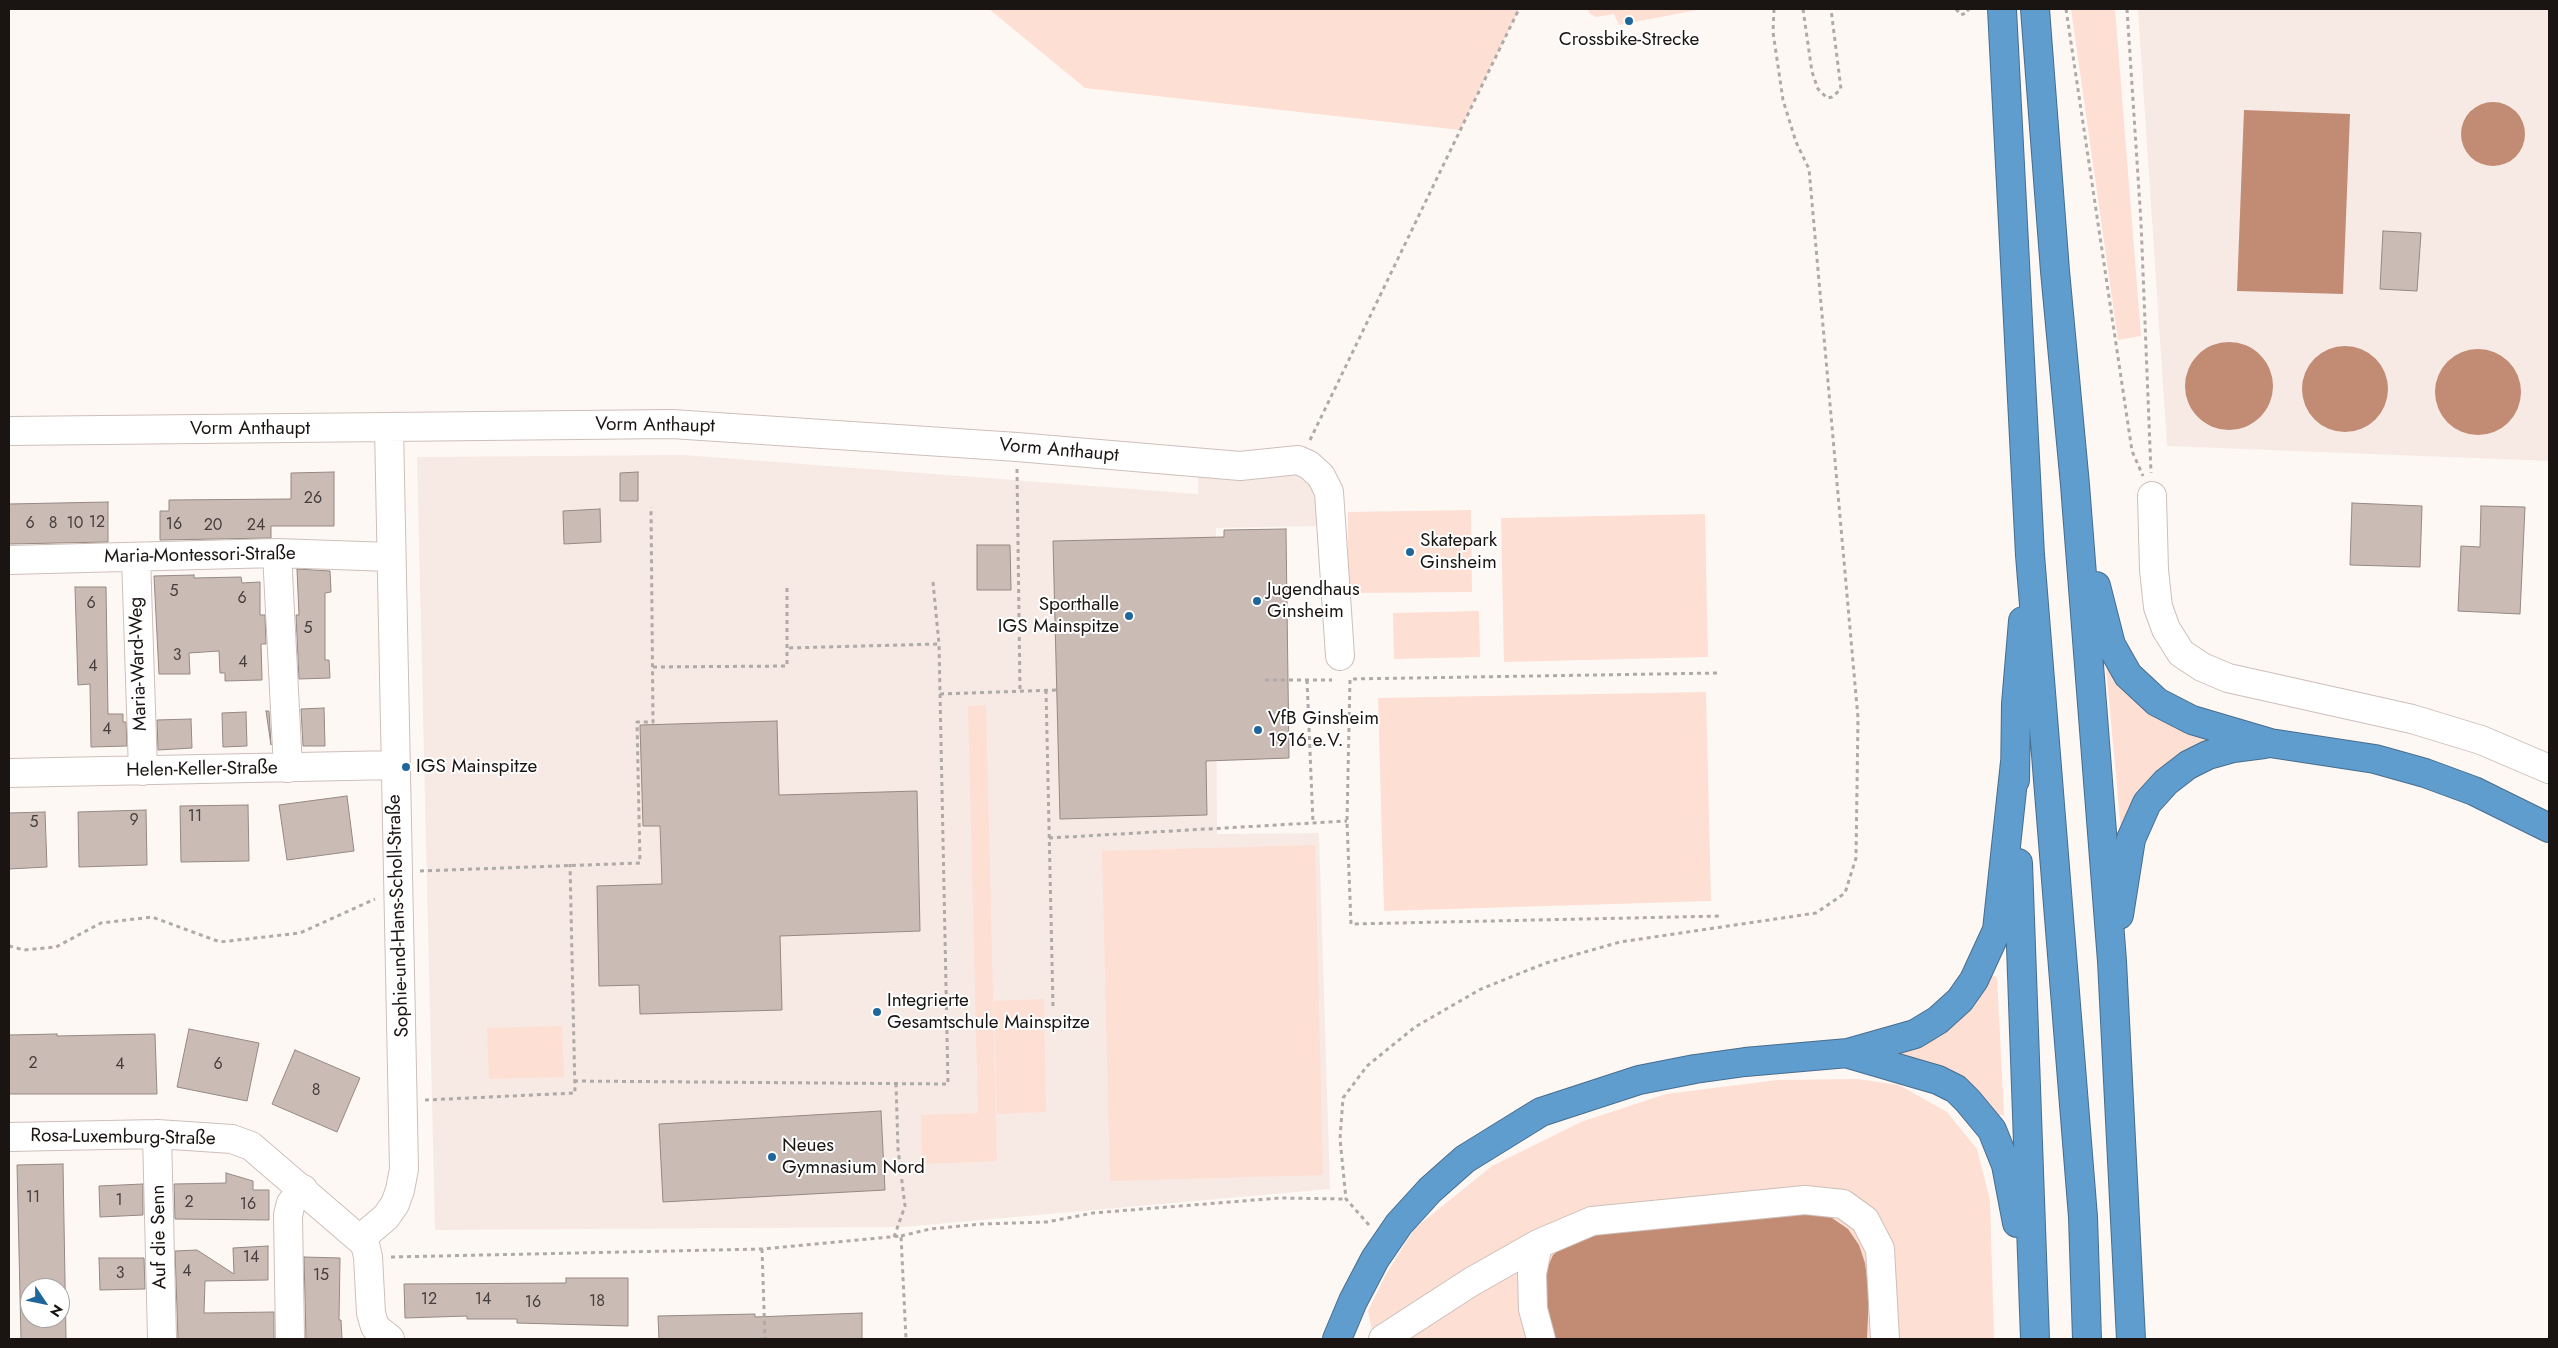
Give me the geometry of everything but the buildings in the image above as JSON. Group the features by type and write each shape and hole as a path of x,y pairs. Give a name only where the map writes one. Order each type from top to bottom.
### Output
{"highway":[{"path":"2002,9 2030,555 2083,1217 2086,1339"},
{"path":"2034,9 2055,271 2075,485 2112,961 2131,1339"},
{"path":"2075,485 2111,645 2128,675 2157,702 2192,720 2270,743 2375,759 2426,773 2474,791 2549,828"},
{"path":"1337,1339 1374,1259 1430,1190 1465,1159 1541,1112 1639,1080 1695,1069 1848,1053 1915,1034 1938,1020 1960,1000 1974,980 1997,930 2015,762 2020,649 2030,555"},
{"path":"2112,961 2131,839 2147,803 2166,782 2188,765 2208,755 2234,748 2270,743"},
{"path":"2015,762 2035,1329"},
{"path":"1848,1053 1938,1080 1956,1089 1992,1130 2006,1165 2035,1329"}],"street":[{"name":"Vorm Anthaupt","path":"9,431 672,424 1017,447 1240,466 1298,460"},
{"name":"Sophie-und-Hans-Scholl-Straße","path":"364,1248 395,1204 404,1169 404,1101 390,558 389,428"},
{"path":"1298,460 1310,465 1321,476 1329,492 1345,667"},
{"path":"2152,496 2154,570 2158,607 2166,629 2181,653 2228,678 2412,719 2548,761"},
{"path":"278,553 288,768"},
{"name":"Maria-Montessori-Straße","path":"9,560 278,553 390,558"},
{"name":"Maria-Ward-Weg","path":"136,557 143,771"},
{"name":"Helen-Keller-Straße","path":"9,773 395,765"},
{"name":"Rosa-Luxemburg-Straße","path":"9,1137 157,1134 232,1139 252,1146 303,1189 364,1248"},
{"name":"Auf die Senn","path":"157,1134 162,1339"},
{"path":"290,1339 288,1214 291,1203 303,1189"},
{"path":"1383,1339 1471,1282 1538,1244 1592,1221 1805,1200 1843,1204 1866,1220 1880,1249 1885,1339"},
{"path":"1538,1244 1532,1274 1533,1309 1541,1339"},
{"path":"364,1248 371,1313 375,1327 390,1339"}],"path":[{"path":"1298,460 1311,438 1519,9"},
{"path":"1389,1239 1364,1222 1346,1199 1340,1139 1343,1098 1366,1066 1415,1027 1481,989 1546,962 1620,942 1816,913 1845,892 1856,858 1858,718 1809,169 1796,142 1783,100 1773,32 1774,9"},
{"path":"1803,9 1812,72 1818,89 1827,98 1832,98 1840,89 1831,9"},
{"path":"1956,9 1961,15 1968,12 1968,9"},
{"path":"2066,9 2132,451 2152,496"},
{"path":"2127,9 2141,222 2152,496"},
{"path":"1017,447 1020,691"},
{"path":"9,946 24,950 56,948 101,923 152,916 220,942 300,933 398,880 570,864 640,863 637,722 653,722 651,507"},
{"path":"574,1081 948,1084 940,694 938,644 932,582"},
{"path":"653,667 787,666 787,584"},
{"path":"787,648 938,644"},
{"path":"1345,667 1347,821 1351,924 1722,916"},
{"path":"1265,680 1307,680 1345,667 1717,673"},
{"path":"1307,680 1313,823"},
{"path":"1046,690 1054,1007"},
{"path":"940,694 1056,690"},
{"path":"1049,838 1347,821"},
{"path":"404,1101 575,1093 570,864"},
{"path":"894,1237 905,1206 898,1149 896,1083"},
{"path":"364,1248 762,1248 894,1237 930,1229 982,1224 1047,1222 1093,1213 1280,1198 1346,1199"},
{"path":"902,1236 906,1339"},
{"path":"762,1248 765,1339"}],"shaded area":[{"path":"989,9 1519,9 1460,130 1085,88"},
{"name":"Crossbike-Strecke","path":"1588,9 1702,9 1619,25 1614,14 1596,17 1589,13"},
{"path":"2071,9 2115,9 2141,336 2118,340"},
{"path":"2138,9 2549,9 2549,461 2167,446"},
{"path":"2493,102 2505,104 2516,111 2523,122 2525,134 2523,146 2516,157 2505,164 2493,166 2481,164 2470,157 2463,146 2461,134 2463,122 2470,111 2481,104"},
{"path":"2244,110 2350,114 2343,294 2237,291"},
{"path":"2229,342 2246,346 2260,355 2269,369 2273,386 2269,403 2260,417 2246,426 2229,430 2212,426 2198,417 2189,403 2185,386 2189,369 2198,355 2212,346"},
{"path":"2345,346 2362,349 2376,358 2385,372 2388,389 2385,406 2376,420 2362,429 2345,432 2328,429 2314,420 2305,406 2302,389 2305,372 2314,358 2328,349"},
{"path":"2478,349 2494,352 2502,356 2514,368 2518,376 2521,392 2518,408 2514,416 2502,428 2494,432 2478,435 2462,432 2454,428 2442,416 2438,408 2435,392 2438,376 2442,368 2454,356 2462,352"},
{"name":"Integrierte Gesamtschule Mainspitze","path":"684,455 1198,494 1198,472 1305,473 1319,486 1325,526 1216,528 1217,834 1319,833 1330,1189 903,1227 435,1230 417,457"},
{"name":"Skatepark Ginsheim","path":"1471,510 1472,592 1348,593 1348,512"},
{"path":"1705,514 1708,657 1504,662 1501,518"},
{"path":"1479,611 1480,657 1394,659 1393,613"},
{"path":"2106,667 2118,682 2238,740 2121,831"},
{"path":"1706,692 1711,901 1384,911 1378,698"},
{"path":"986,705 997,1161 922,1164 921,1115 978,1113 968,706"},
{"path":"1315,845 1323,1175 1110,1181 1102,851"},
{"path":"1990,975 1997,977 2004,1115 1996,1115 1948,1072 1917,1059 1883,1053"},
{"path":"1044,999 1046,1112 997,1114 994,1001"},
{"path":"562,1026 564,1077 489,1079 487,1028"},
{"path":"1857,1079 1899,1085 1947,1112 1977,1149 1990,1200 1994,1339 1382,1339 1379,1332 1372,1330 1368,1311 1386,1274 1415,1228 1492,1166 1581,1122 1666,1094 1777,1080"},
{"path":"1804,1211 1832,1218 1848,1229 1859,1245 1865,1263 1869,1294 1867,1339 1553,1339 1543,1293 1546,1271 1553,1255 1567,1243 1605,1233"}],"place":[{"name":"Crossbike-Strecke","path":"1629,21"},
{"name":"Skatepark Ginsheim","path":"1410,552"},
{"name":"Jugendhaus Ginsheim","path":"1257,601"},
{"name":"Sporthalle IGS Mainspitze","path":"1129,616"},
{"name":"VfB Ginsheim 1916 e.V.","path":"1258,730"},
{"name":"IGS Mainspitze","path":"406,767"},
{"name":"Integrierte Gesamtschule Mainspitze","path":"877,1012"},
{"name":"Neues Gymnasium Nord","path":"772,1157"}]}
